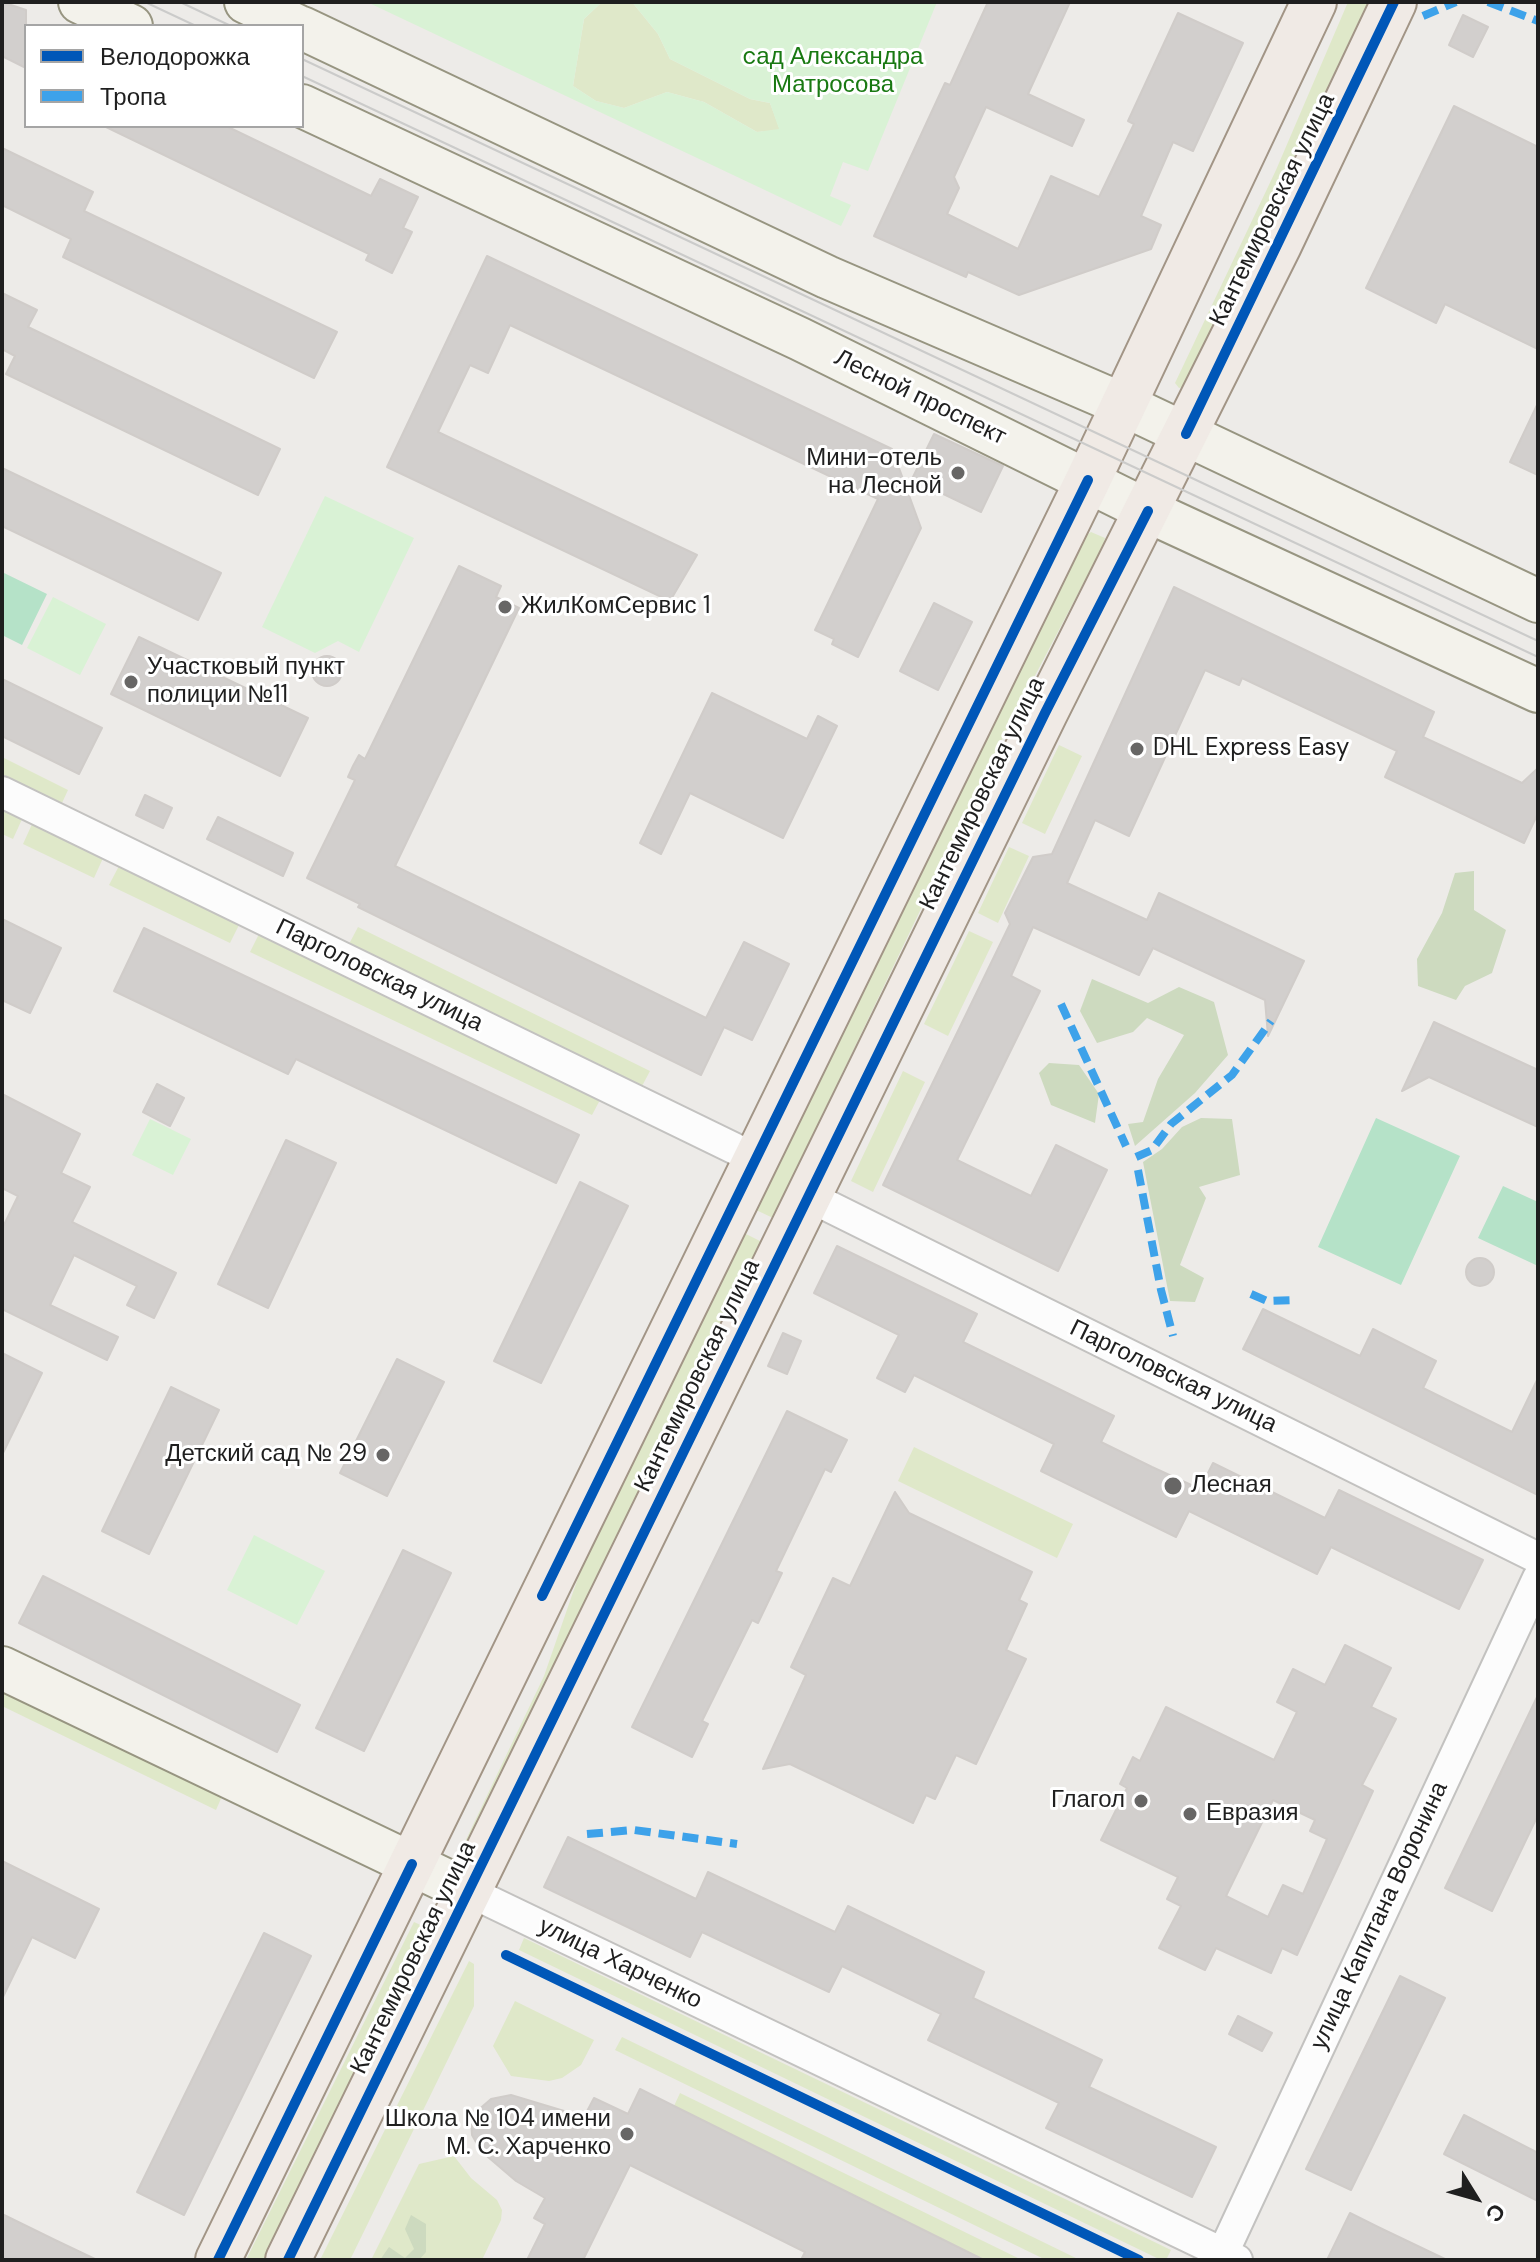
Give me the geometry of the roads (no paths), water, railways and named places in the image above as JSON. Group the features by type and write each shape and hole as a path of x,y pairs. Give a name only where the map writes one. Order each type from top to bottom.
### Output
{"main road":[{"path":"80,2 127,24"},
{"path":"246,2 294,24"},
{"name":"Кантемировская улица","path":"218,2260 1088,480 1314,2"},
{"name":"Кантемировская улица","path":"288,2260 808,1196 1186,434 1394,2"},
{"path":"304,29 827,277 1124,405 1538,601"},
{"name":"Лесной проспект","path":"304,107 800,339 1148,511 1538,691"},
{"name":"улица Харченко","path":"2,1668 468,1891"}],"street":[{"name":"Парголовская улица","path":"2,792 756,1159"},
{"name":"Парголовская улица","path":"808,1196 1538,1558"},
{"name":"улица Капитана Воронина","path":"1230,2257 1538,1578"},
{"name":"улица Харченко","path":"468,1891 1230,2257"}],"tram line":[{"path":"145,2 192,24"},
{"path":"180,2 227,24"},
{"path":"304,60 1538,641"},
{"path":"304,77 1538,657"}],"place":[{"name":"Мини-отель на Лесной","path":"958,473"},
{"name":"ЖилКомСервис 1","path":"505,607"},
{"name":"Участковый пункт полиции №11","path":"131,682"},
{"name":"DHL Express Easy","path":"1137,749"},
{"name":"Детский сад № 29","path":"383,1455"},
{"name":"Лесная","path":"1173,1486"},
{"name":"Глагол","path":"1141,1801"},
{"name":"Евразия","path":"1190,1814"},
{"name":"Школа № 104 имени М. С. Харченко","path":"627,2134"}],"park label":[{"name":"cад Александра Матросова","path":"833,72"}]}
